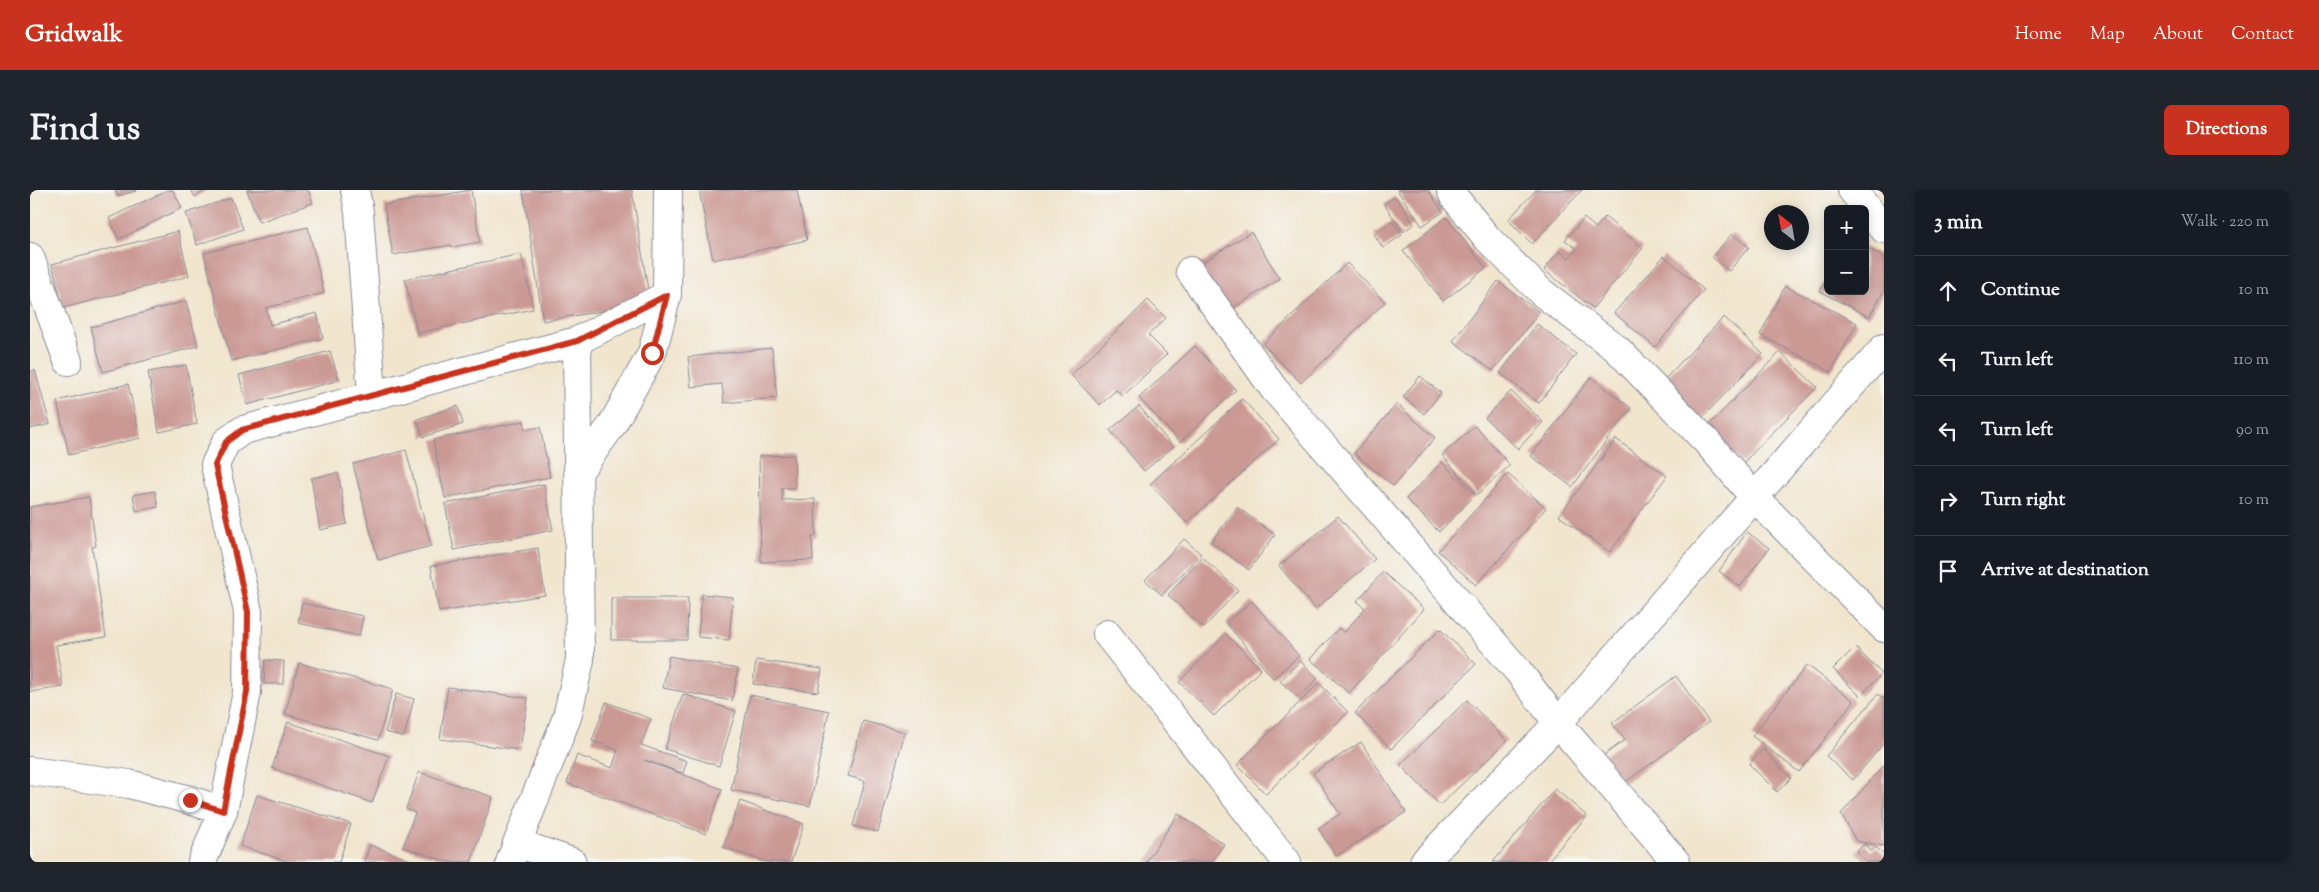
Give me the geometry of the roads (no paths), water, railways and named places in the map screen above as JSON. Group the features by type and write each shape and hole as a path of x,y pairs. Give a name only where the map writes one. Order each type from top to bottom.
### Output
{"street":[{"path":"355,190 359,212 372,396"},
{"path":"579,472 612,425 652,353 667,295 668,190"},
{"path":"1451,190 1454,198 1488,239 1541,292 1617,349 1707,442 1754,497 1884,628"},
{"path":"1852,190 1884,229"},
{"path":"30,257 68,360"},
{"path":"1190,271 1274,389 1518,671 1558,723 1676,862"},
{"path":"202,862 223,811 247,692 248,612 215,465 226,442 242,430 577,341 667,295"},
{"path":"572,862 514,852 567,717 580,660 577,341"},
{"path":"1424,862 1558,723 1884,348"},
{"path":"1107,634 1287,862"},
{"path":"30,771 129,784 223,811"}]}
